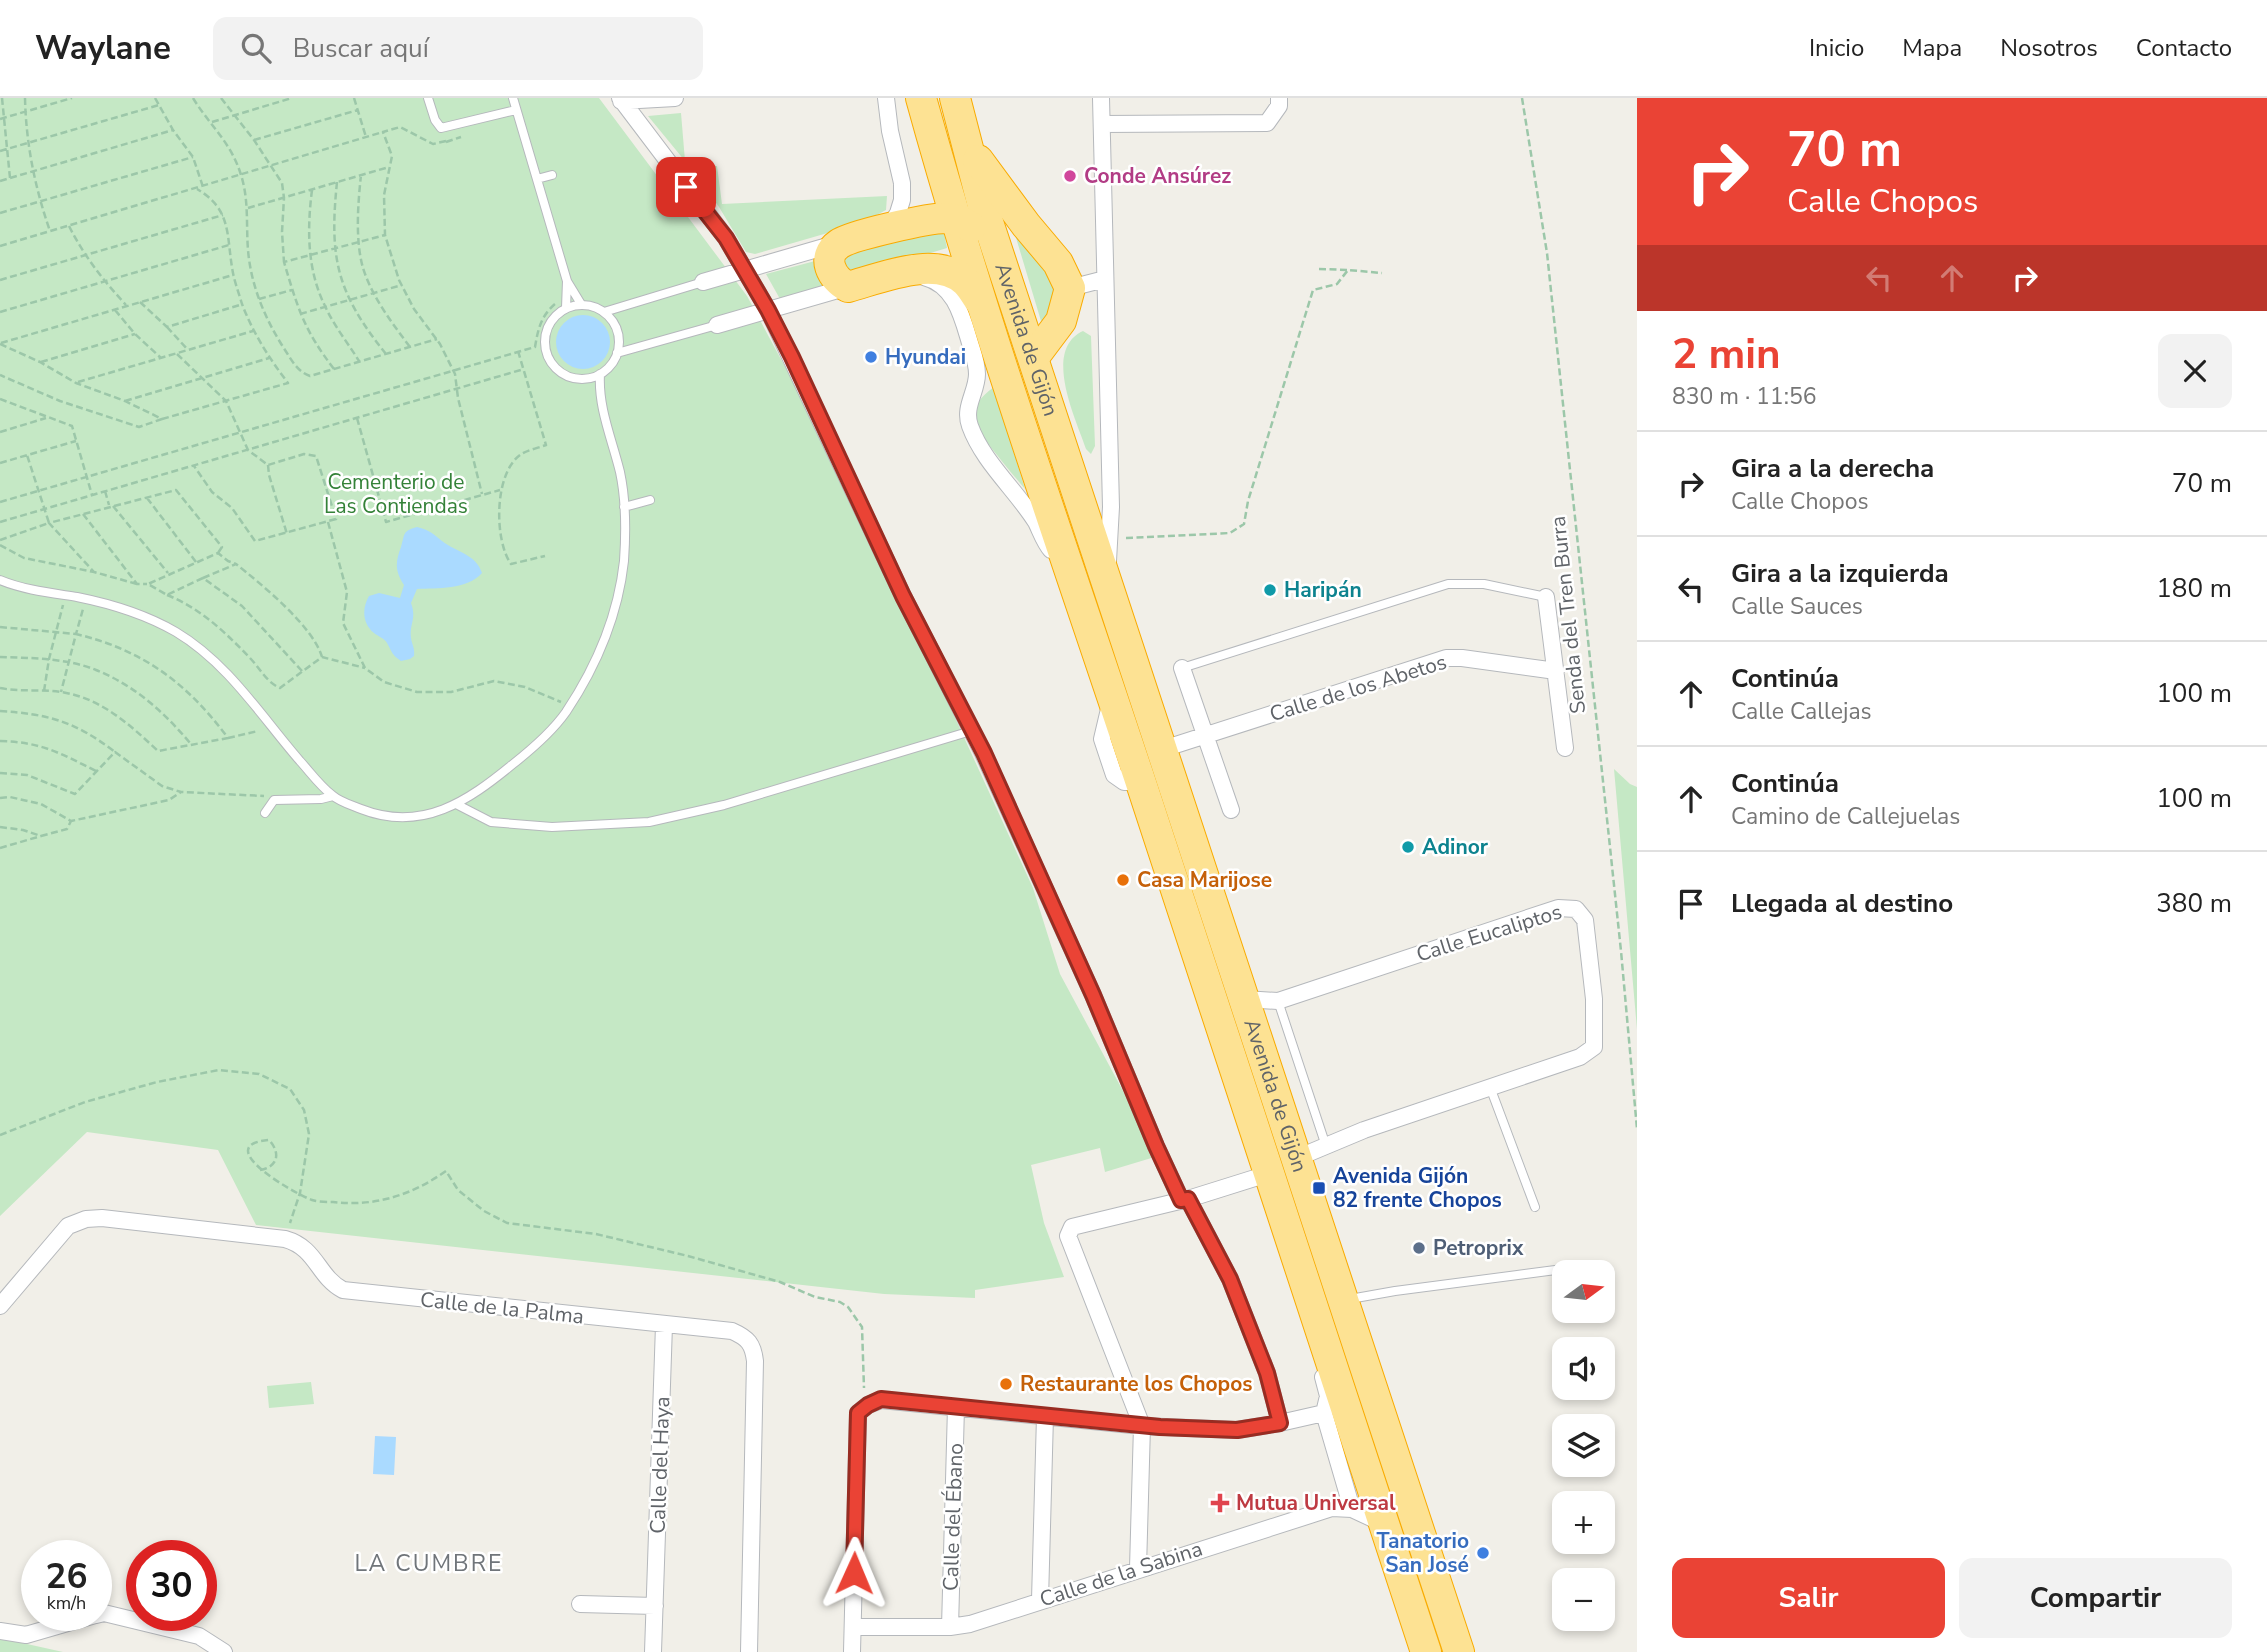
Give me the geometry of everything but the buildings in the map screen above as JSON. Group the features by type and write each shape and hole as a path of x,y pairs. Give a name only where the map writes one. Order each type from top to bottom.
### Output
{"highway":[{"name":"Avenida de Gijón","path":"920,98 940,169 964,231 982,304 1271,1173 1426,1652"},
{"path":"955,98 956,147 976,218 964,231 949,255 848,287 838,282 829,263 831,252 840,243 893,228 944,218 964,231 981,238 1052,446 1071,472"},
{"name":"Avenida de Gijón","path":"955,98 984,210 1459,1652"},
{"path":"968,147 1058,263 1070,288 1062,321 1034,357"},
{"path":"893,228 927,205 940,169"},
{"path":"901,272 941,269 954,274 966,282 982,304"}],"street":[{"path":"620,99 675,98"},
{"path":"886,98 890,131 902,183 902,200 893,228"},
{"name":"Avenida de Gijón","path":"1101,98 1111,507 1107,579"},
{"path":"1102,124 1267,123 1279,106 1279,98"},
{"path":"620,99 726,238 768,310 903,596 972,731 1093,995 1156,1146 1230,1279 1267,1373 1280,1423"},
{"path":"703,282 840,243"},
{"name":"Avenida de Gijón","path":"901,272 932,279 942,285 957,303 976,364 975,387 968,410 971,429 977,442 1036,523 1048,547 1070,568"},
{"path":"1070,288 1105,279"},
{"path":"717,325 848,287"},
{"path":"1546,597 1565,748"},
{"name":"Calle de los Abetos","path":"1163,750 1446,659 1462,658 1556,671"},
{"path":"1182,668 1231,810"},
{"name":"Calle Eucaliptos","path":"1244,999 1278,1001 1558,908 1576,908 1585,920 1594,999 1594,1047 1580,1057 1364,1130 1297,1158"},
{"path":"1139,1568 1142,1426 1068,1236 1072,1227 1185,1199 1271,1173"},
{"name":"Calle de la Palma","path":"0,1306 68,1226 86,1219 102,1218 298,1243 308,1250 333,1285 343,1290 732,1331 744,1336 754,1346 755,1361 749,1652"},
{"name":"Avenida de Gijón","path":"1309,1296 1305,1318 1328,1396 1324,1413 1352,1509"},
{"name":"Calle del Haya","path":"653,1652 664,1325"},
{"path":"852,1652 858,1413 868,1405 881,1399 1142,1426 1237,1430 1324,1413"},
{"name":"Calle del Ébano","path":"950,1627 956,1407"},
{"path":"1040,1600 1045,1416"},
{"name":"Calle de la Sabina","path":"853,1627 950,1627 970,1623 1332,1508 1352,1509"},
{"path":"1352,1509 1384,1524"},
{"path":"580,1604 655,1606"},
{"path":"112,1615 199,1636 223,1652"},
{"path":"0,1631 26,1635 40,1631"}],"lane":[{"path":"428,98 435,120 441,128 516,110"},
{"path":"513,98 566,281 566,308"},
{"path":"537,179 552,175"},
{"path":"566,281 581,304"},
{"path":"604,312 703,282"},
{"path":"581,304 604,312 617,331 617,353 607,369 587,378 563,373 549,359 546,350 546,331 550,322 566,308 581,304"},
{"path":"617,353 717,325"},
{"path":"0,580 110,604 148,617 197,646 234,682 333,796 373,814 398,818 432,814 456,804 490,783 536,746 570,706 593,667 615,614 624,561 624,508 620,473 599,391 600,374"},
{"path":"587,378 599,391"},
{"path":"624,508 650,500"},
{"path":"1182,668 1448,584 1483,584 1546,597"},
{"path":"456,804 491,822 552,827 649,822 724,805 972,731"},
{"path":"265,813 274,800 321,799 333,796"},
{"path":"1278,1001 1326,1146"},
{"path":"1490,1087 1535,1207"},
{"path":"1343,1300 1552,1270"}],"path":[{"path":"2,98 1,119 10,178"},
{"path":"25,98 27,143 32,172 50,231"},
{"path":"1,119 72,98"},
{"path":"155,98 173,131 193,157 203,187"},
{"path":"193,98 230,149 241,176 248,208 248,250 254,285 274,332 302,373 310,376 437,339"},
{"path":"221,98 254,139 282,183 284,262 299,314 314,342 334,369"},
{"path":"212,122 292,98"},
{"path":"354,98 366,137"},
{"name":"Senda del Tren Burra","path":"1522,98 1548,267 1637,1129"},
{"path":"0,151 159,105"},
{"path":"254,139 358,110"},
{"path":"0,246 400,127 433,144 465,135"},
{"path":"441,128 446,142"},
{"path":"0,181 173,131"},
{"path":"383,132 392,156 384,195 386,234 401,285 414,309 437,339 453,370 482,494"},
{"path":"0,213 193,157"},
{"path":"248,208 390,167"},
{"path":"361,176 358,211 363,267 387,316 410,347"},
{"path":"337,183 333,217 334,249 339,274 363,326 386,354"},
{"path":"0,375 60,401 139,427 288,383 253,331 233,275 228,227 223,215 211,197 197,189"},
{"path":"312,190 308,223 315,282 325,307 359,361"},
{"path":"0,280 223,215"},
{"path":"69,226 84,256 104,282 128,306"},
{"path":"284,262 386,234"},
{"path":"0,312 229,245"},
{"path":"1320,269 1382,273"},
{"path":"1110,533 1129,539 1230,533 1244,524 1248,500 1313,290 1337,284 1348,270"},
{"path":"0,343 233,275"},
{"path":"299,314 401,285"},
{"path":"259,299 292,290"},
{"path":"0,502 535,347 538,328 545,312 558,301"},
{"path":"140,302 188,350"},
{"path":"167,327 243,304"},
{"path":"115,310 135,334 162,358"},
{"path":"76,383 253,331"},
{"path":"40,362 135,334"},
{"path":"0,343 76,383 125,401 162,419"},
{"path":"518,351 546,445 520,454 506,470 500,490 503,553 511,564 545,556"},
{"path":"177,354 226,401 248,450 268,465 287,534"},
{"path":"125,401 270,358"},
{"path":"0,522 524,369"},
{"path":"1,400 72,426 92,495"},
{"path":"0,432 46,418"},
{"path":"357,418 386,522 500,490"},
{"path":"0,463 76,441"},
{"path":"194,466 212,492 232,508 255,541 336,519 316,456 304,454 268,465"},
{"path":"27,455 49,523 94,572"},
{"path":"0,540 83,513 176,490 222,547 218,553 169,575 148,584 137,584 24,558 0,545"},
{"path":"105,492 111,506 169,575"},
{"path":"147,498 197,562"},
{"path":"83,513 137,584"},
{"path":"328,522 347,592 343,623 365,668"},
{"path":"218,553 275,596 318,646 321,657"},
{"path":"167,595 236,564"},
{"path":"203,578 242,606 302,671"},
{"path":"148,584 183,601 224,632 271,684 280,688 321,657"},
{"path":"44,691 48,660 65,595"},
{"path":"61,692 85,599"},
{"path":"0,628 76,634 106,641 129,651 164,672 192,694 228,738"},
{"path":"0,657 48,660 95,669 138,692 173,722 191,744"},
{"path":"321,657 365,668 384,682 417,692 451,692 494,681 525,687 570,706"},
{"path":"0,688 61,692 91,700 116,713 158,751 272,727"},
{"path":"0,711 60,719 92,734 162,786 181,792 261,794 274,800"},
{"path":"0,741 16,741 50,748 97,771"},
{"path":"0,774 27,775 75,794 115,752"},
{"path":"0,797 41,804 71,821 169,800 181,792"},
{"path":"0,848 67,829 71,821"},
{"path":"0,827 41,836"},
{"path":"0,1135 85,1102 157,1082 219,1070 259,1074 290,1089 304,1110 309,1134 300,1194 285,1240"},
{"path":"260,1170 268,1169 277,1158 278,1152 269,1140 253,1144 248,1154 260,1170 284,1187 312,1200 351,1205 402,1195 446,1171 458,1190 484,1211 507,1223 596,1234 727,1267 780,1282 815,1297 840,1302 848,1307 862,1327 864,1389 868,1405"}],"green space":[{"name":"Cementerio de Las Contiendas","path":"0,98 599,98 747,296 847,482 1033,888 1060,974 1158,1156 1105,1172 1100,1148 1031,1165 1044,1223 1064,1277 975,1290 975,1298 884,1294 256,1225 218,1150 87,1132 0,1216"},
{"path":"681,113 685,161 648,116"},
{"path":"690,166 717,166 722,204 887,196 886,210 862,223 755,254 746,252"},
{"path":"942,223 947,248 854,276 845,271 843,256"},
{"path":"1014,231 1055,283 1058,292 1048,318 1041,321"},
{"path":"815,261 825,286 780,299 766,274"},
{"path":"1083,331 1091,336 1095,446 1091,454 1086,449 1070,403 1063,369 1065,353 1071,340"},
{"path":"994,387 1025,489 983,437 975,421 977,404"},
{"path":"1614,769 1637,787 1637,1029"},
{"path":"311,1382 314,1404 269,1408 267,1386"},
{"path":"0,1638 63,1652 0,1652"}],"water":[{"path":"583,315 602,323 610,342 602,361 583,369 564,361 556,342 564,323"},
{"path":"417,527 470,557 482,573 476,579 460,585 417,589 411,603 414,656 401,661 386,642 370,629 364,610 369,596 379,593 400,598 404,585 397,567 398,558 405,534"},
{"path":"375,1436 396,1437 394,1475 373,1474"}],"place":[{"name":"Conde Ansúrez","path":"1070,176"},
{"name":"Hyundai","path":"871,357"},
{"name":"Haripán","path":"1270,590"},
{"name":"Adinor","path":"1408,847"},
{"name":"Casa Marijose","path":"1123,880"},
{"name":"Avenida Gijón 82 frente Chopos","path":"1319,1188"},
{"name":"Petroprix","path":"1419,1248"},
{"name":"Restaurante los Chopos","path":"1006,1384"},
{"name":"Mutua Universal","path":"1220,1503"},
{"name":"Tanatorio San José","path":"1483,1553"}],"district":[{"name":"LA CUMBRE","path":"429,1563"}],"route":[{"path":"686,187 726,238 768,310 903,596 984,753 1053,904 1181,1200 1188,1199 1230,1279 1267,1373 1280,1423 1237,1430 1160,1427 881,1399 858,1413 854,1573"}]}
